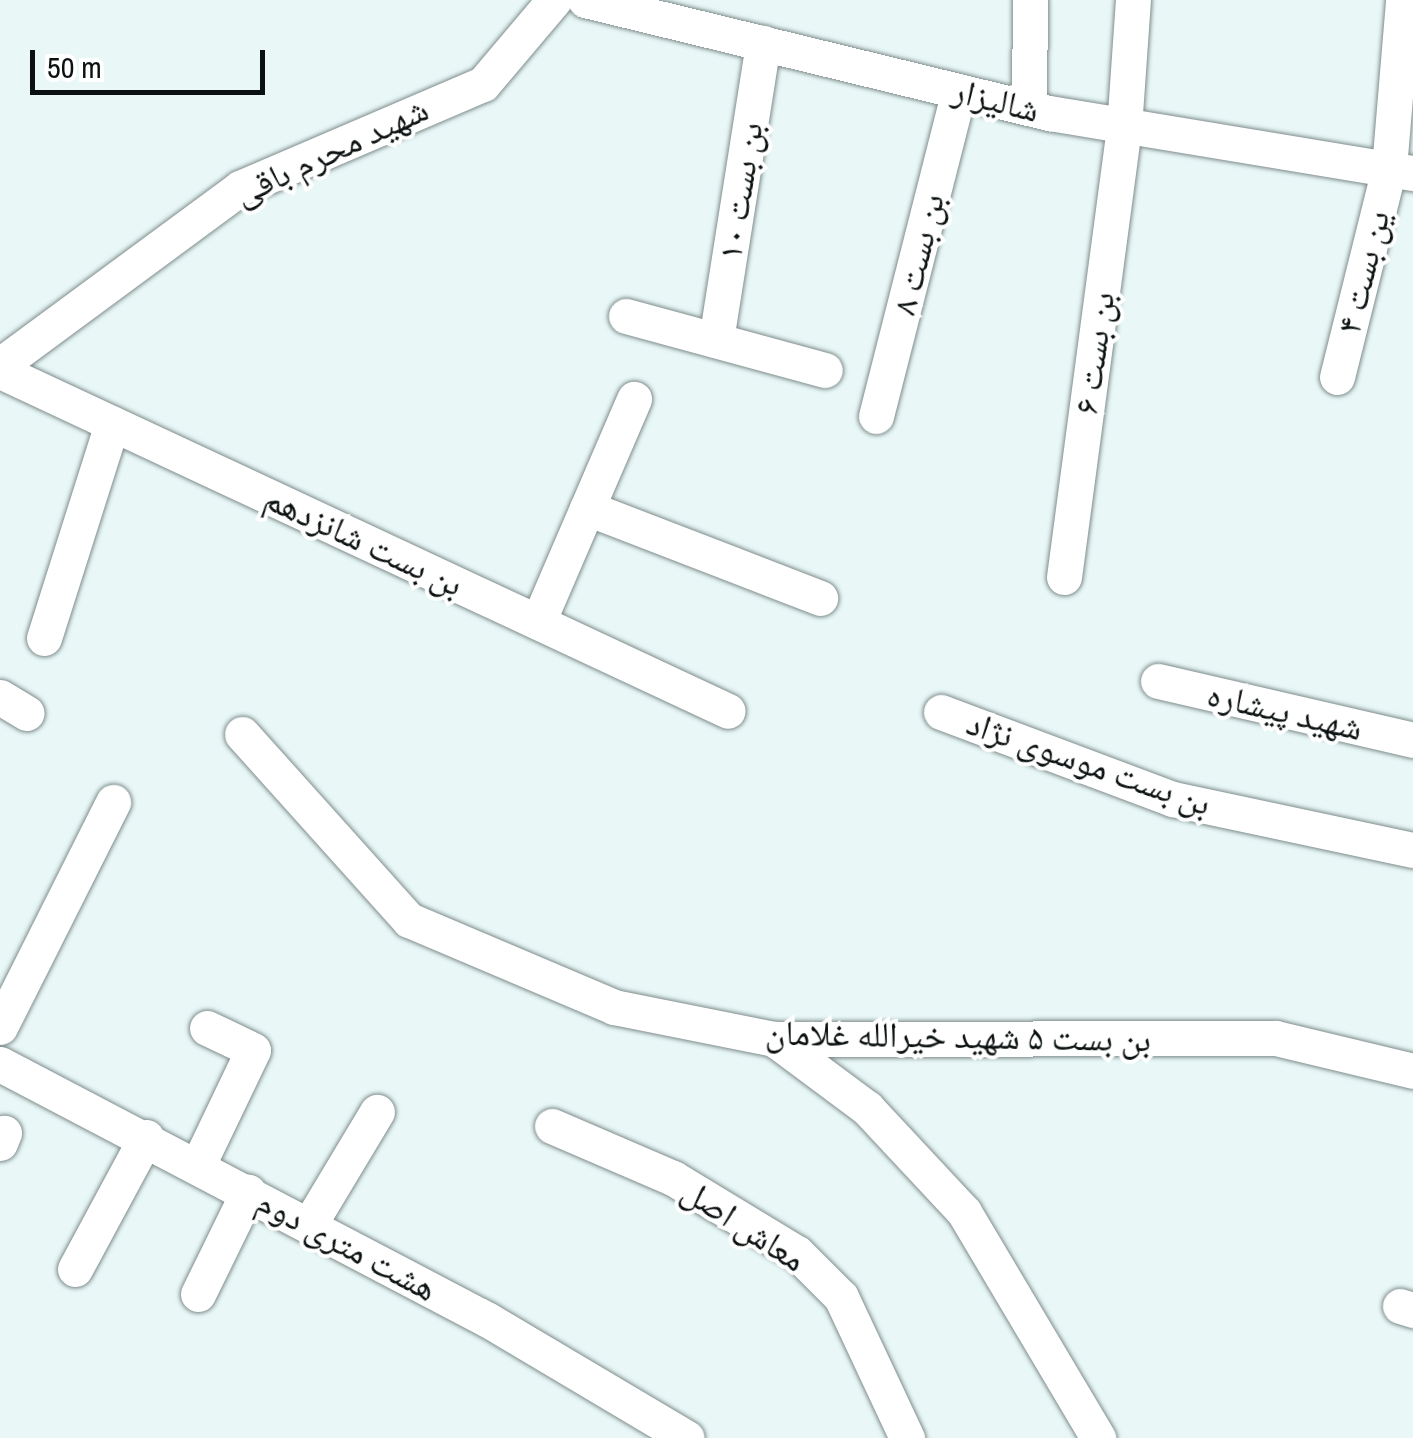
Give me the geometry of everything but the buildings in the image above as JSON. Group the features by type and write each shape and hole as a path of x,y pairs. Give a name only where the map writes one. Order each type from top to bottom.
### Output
{"street":[{"name":"شهید محرم باقی","path":"0,368 240,188 484,84 554,0"},
{"name":"شالیزار","path":"585,0 655,8 763,43 1124,128 1401,170"},
{"path":"1029,108 1030,0"},
{"name":"بن بست ۶","path":"1064,577 1124,128 1132,0"},
{"name":"ین بست ۴","path":"1337,377 1401,170 1402,0"},
{"name":"بن بست ۱۰","path":"716,340 763,43"},
{"name":"بن بست ۸","path":"876,416 959,91"},
{"path":"626,316 825,370"},
{"name":"بن بست شانزدهم","path":"0,368 728,711"},
{"path":"538,622 634,399"},
{"path":"44,638 112,423"},
{"path":"587,508 820,598"},
{"name":"شهید پیشاره","path":"1158,681 1413,740"},
{"name":"بن بست موسوی نژاد","path":"942,712 1173,799 1413,850"},
{"name":"بن بست ۵ شهید خیرالله غلامان","path":"242,734 408,920 614,1007 774,1039 1276,1038 1413,1071"},
{"path":"0,1027 113,802"},
{"path":"198,1165 253,1050 207,1028"},
{"path":"774,1039 866,1108 964,1212 1098,1438"},
{"name":"هشت متری دوم","path":"0,1064 310,1225 687,1438"},
{"path":"310,1225 377,1112"},
{"name":"معاش اصل","path":"552,1126 673,1178 797,1254 841,1297 906,1438"},
{"path":"75,1269 146,1137"},
{"path":"198,1294 248,1192"}]}
